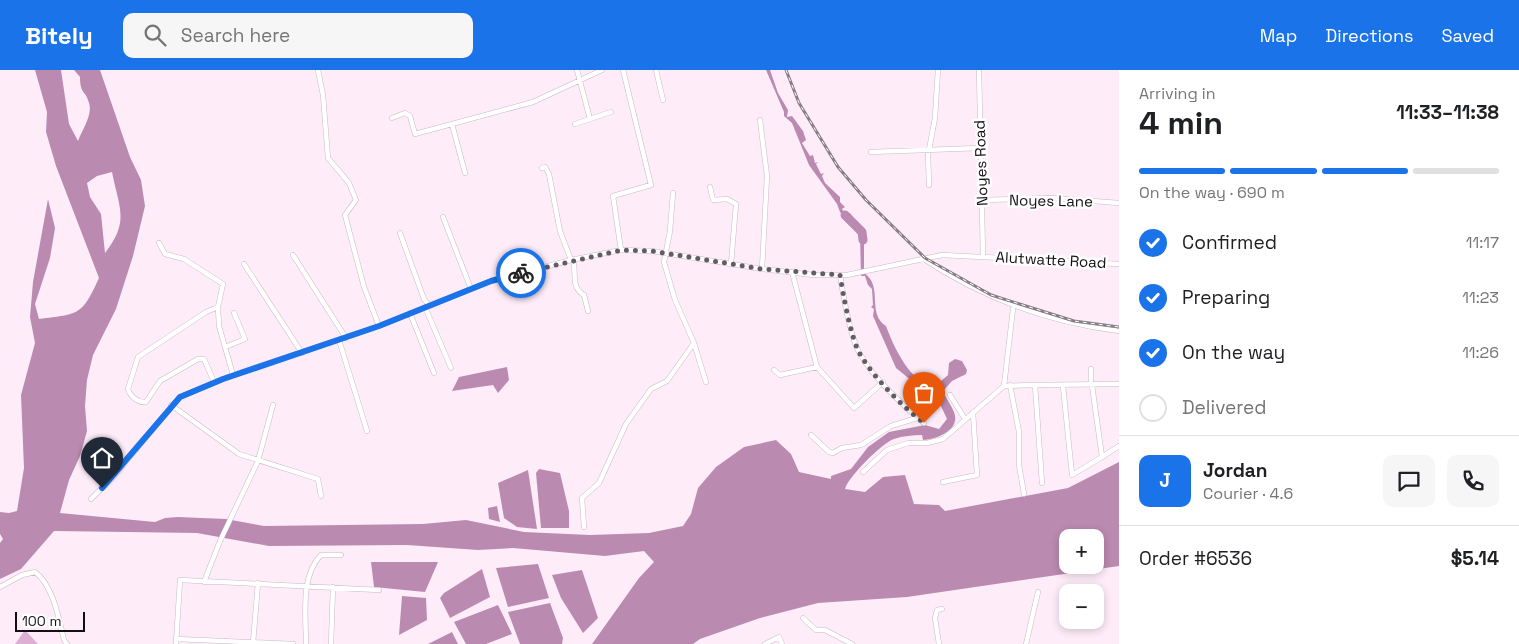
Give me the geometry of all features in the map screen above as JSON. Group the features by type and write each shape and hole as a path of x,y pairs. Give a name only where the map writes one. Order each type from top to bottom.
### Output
{"street":[{"path":"318,70 323,95 328,158 349,183 356,200 345,215 364,287 379,326"},
{"path":"577,70 590,119"},
{"path":"392,118 406,113 410,116 415,134 533,102 602,70"},
{"path":"622,250 614,196 651,185 623,70"},
{"path":"656,70 663,100"},
{"path":"929,186 928,155 935,118 938,70"},
{"name":"Noyes Road","path":"979,70 983,256"},
{"path":"575,124 611,112"},
{"path":"760,120 768,183 762,269"},
{"path":"452,124 465,173"},
{"path":"871,152 980,148"},
{"path":"542,168 545,167 549,174 560,231 572,260 574,283 577,290 584,295 588,311"},
{"path":"710,187 713,200 727,199 736,204 731,264"},
{"path":"673,193 664,262 675,300 694,343 706,382"},
{"name":"Noyes Lane","path":"982,200 1053,198 1119,203"},
{"path":"443,217 471,288"},
{"path":"400,233 451,368"},
{"path":"159,243 165,254 184,258 223,284 218,307 219,326 233,375"},
{"name":"Alutwatte Road","path":"91,500 113,477 180,397 233,375 379,326 491,281 572,260 622,250 666,254 762,269 840,275 856,274 942,254 1119,264"},
{"path":"293,255 346,338"},
{"path":"922,258 979,292 1018,307 1086,327 1119,331"},
{"path":"244,264 302,353"},
{"path":"792,272 817,367 854,408 882,382"},
{"path":"840,275 843,295 860,354 882,382 924,423"},
{"path":"214,382 204,359 198,359 160,381 146,402 137,400 130,394 128,389 138,356 206,312 218,307"},
{"path":"1004,386 1013,309"},
{"path":"225,347 245,339 234,313"},
{"path":"410,313 434,372"},
{"path":"340,340 367,431"},
{"path":"584,528 582,498 599,483 626,424 651,389 668,381 694,343"},
{"path":"774,370 780,375 817,367"},
{"path":"1091,368 1102,457"},
{"path":"863,472 887,450 908,443 927,443 942,439 1004,386 1119,384"},
{"path":"1010,385 1019,432 1019,465 1024,494"},
{"path":"1034,385 1042,482"},
{"path":"1063,386 1072,476 1119,446"},
{"path":"950,394 965,419"},
{"path":"171,406 239,454 318,479 321,496"},
{"path":"204,582 220,541 258,461 273,406"},
{"path":"943,482 977,475 972,412"},
{"path":"811,435 828,452 833,453 842,448 861,445 891,426 916,417"},
{"path":"306,644 307,585 319,557 324,554 341,555"},
{"path":"0,587 22,575 35,572 42,577 55,604 64,640 67,644"},
{"path":"293,644 176,642 180,580 333,586 379,590"},
{"path":"253,643 258,583"},
{"path":"331,644 333,586"},
{"path":"1026,644 1038,592"},
{"path":"939,644 935,618 937,610 942,609"},
{"path":"803,618 816,630 824,630 852,644"},
{"path":"765,644 779,637 782,644"}],"shaded area":[{"path":"35,70 61,70 69,124 78,141 90,108 88,99 81,87 80,77 74,70 100,70 130,157 141,180 145,206 133,256 116,309 93,355 87,380 85,406 87,431 80,456 69,480 60,513 155,522 165,518 178,517 226,519 264,526 423,524 466,520 524,532 590,535 649,533 683,526 691,514 698,488 716,467 744,447 776,440 791,454 799,472 831,479 831,476 851,469 868,447 889,432 925,425 939,429 947,419 940,404 896,368 873,316 874,309 871,307 873,305 872,289 868,285 865,276 861,276 860,235 840,212 837,204 809,165 792,123 784,116 766,70 770,70 778,93 788,110 787,117 792,116 803,131 806,140 802,143 810,156 813,155 815,163 818,162 816,164 821,174 824,173 822,176 825,183 840,197 840,202 845,207 842,209 846,215 850,213 854,219 854,227 864,232 864,273 870,278 873,285 877,314 880,321 886,326 899,355 918,379 936,391 940,390 941,381 948,375 949,363 955,359 962,361 967,370 966,374 952,381 943,391 954,412 954,424 951,429 929,439 923,440 922,435 915,435 894,439 874,453 852,477 845,489 865,492 883,477 905,475 914,504 939,505 945,511 1068,488 1119,462 1119,566 1104,568 1104,529 1059,529 1059,574 1064,574 907,597 818,603 760,618 700,639 693,644 592,644 639,578 654,562 644,551 605,556 513,548 478,550 407,545 269,546 197,533 54,531 21,569 0,579 0,543 3,539 0,534 0,512 9,513 17,511 24,468 21,395 35,343 30,317 33,282 48,199 55,228 50,258 35,304 39,319 72,314 78,310 88,299 99,278 56,166 46,132 47,112","holes":["112,172 119,205 120,223 118,232 105,253 101,214 90,197 87,183 97,176"]},
{"path":"507,367 509,380 498,393 493,385 452,391 459,377"},
{"path":"539,469 560,473 569,511 569,528 541,528 536,473"},
{"path":"528,470 537,529 517,527 504,518 498,483"},
{"path":"497,506 500,522 489,519 488,508"},
{"path":"371,562 438,562 425,592 374,587"},
{"path":"538,564 549,598 508,607 496,568"},
{"path":"482,569 490,597 450,618 440,598 444,593"},
{"path":"582,570 598,618 583,633 561,598 552,575"},
{"path":"402,596 426,598 427,620 399,635"},
{"path":"550,603 563,638 562,644 520,644 508,612"},
{"path":"498,605 512,634 486,644 466,644 454,622"},
{"path":"25,630 38,644 15,644"},
{"path":"452,632 458,644 428,644"}],"waterway":[{"path":"845,215 862,232 863,240"}],"railway":[{"path":"786,70 799,103 838,167 866,200 925,258 991,295 1074,321 1119,327"}],"way so far":[{"path":"521,273 570,260 622,250 652,251 762,269 814,275 840,275 843,295 860,354 914,416 924,423"}],"route":[{"path":"102,488 158,420 180,397 233,375 275,363 379,326 491,281 521,273"}]}
